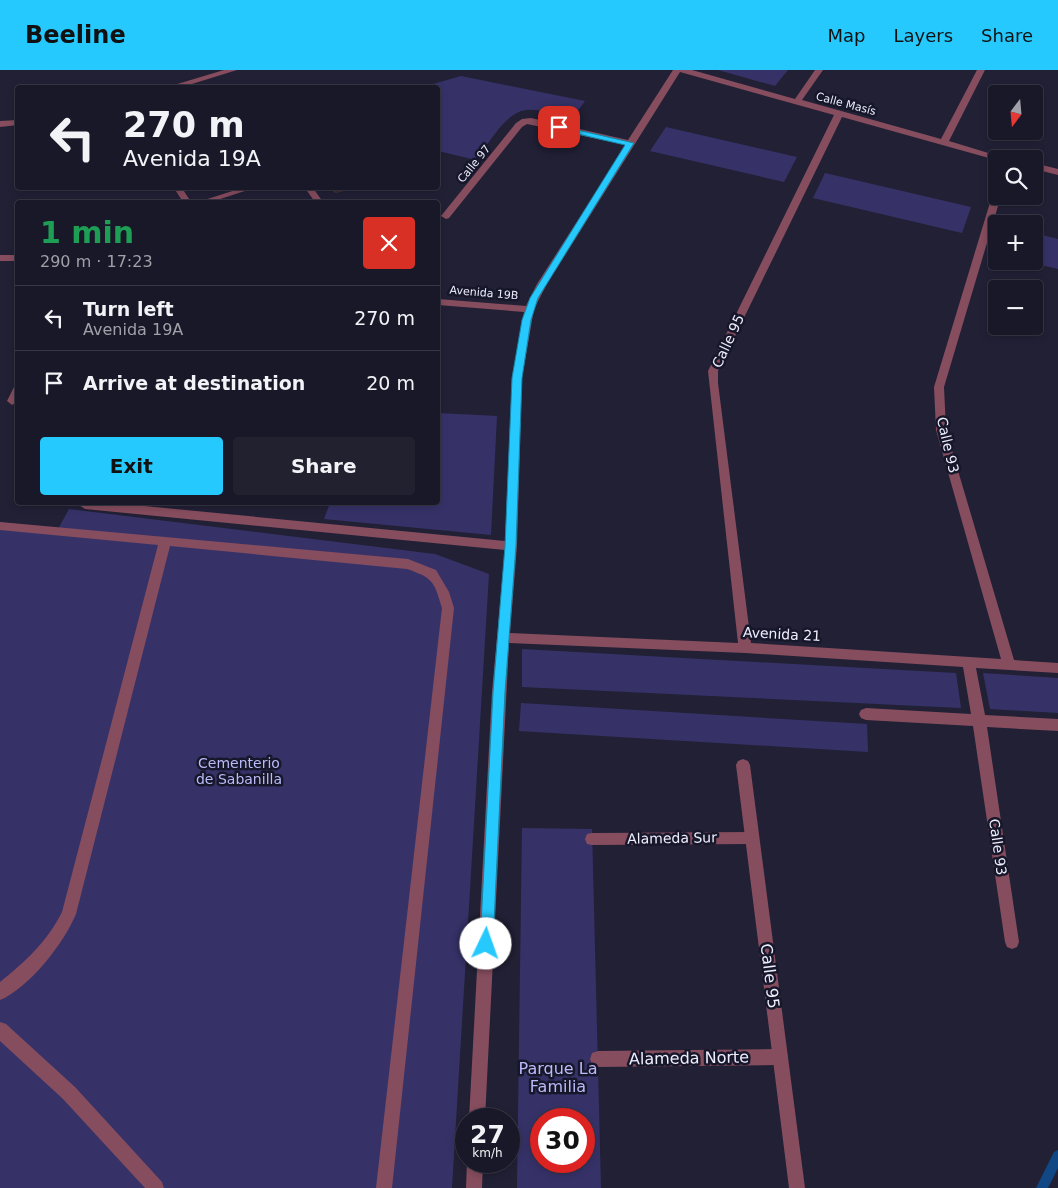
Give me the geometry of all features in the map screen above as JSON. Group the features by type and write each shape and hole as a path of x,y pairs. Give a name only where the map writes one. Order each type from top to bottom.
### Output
{"street":[{"path":"179,85 233,70"},
{"path":"479,1108 499,692 511,546 517,378 529,309 542,284 677,70"},
{"name":"Calle Masís","path":"683,70 988,154"},
{"path":"797,102 819,70"},
{"path":"944,142 981,70"},
{"name":"Calle 95","path":"745,648 713,370 839,114"},
{"path":"0,124 15,122"},
{"name":"Calle 97","path":"446,216 519,125 525,122 536,122 630,143"},
{"path":"1043,168 1058,172"},
{"path":"210,200 243,190"},
{"name":"Calle 93","path":"994,205 939,387 938,397 941,430 1009,665"},
{"path":"0,258 15,258"},
{"name":"Avenida 19B","path":"440,302 529,309"},
{"path":"12,401 15,396"},
{"path":"85,505 511,546"},
{"path":"0,526 408,564 432,573 443,592 448,608 384,1188"},
{"path":"0,992 38,961 59,936 69,914 165,542"},
{"name":"Avenida 21","path":"504,638 745,648 1058,668"},
{"name":"Calle 93","path":"969,662 1012,942"},
{"path":"866,714 1058,725"},
{"name":"Calle 95","path":"742,765 797,1188"},
{"name":"Alameda Sur","path":"592,839 752,838"},
{"path":"0,1030 69,1093 156,1188"},
{"name":"Alameda Norte","path":"598,1059 780,1056"},
{"path":"474,1188 475,1173"}],"green space":[{"path":"718,70 788,70 775,86"},
{"path":"461,76 585,101 572,119 537,110 518,112 504,123 476,160 440,151 440,85 430,85"},
{"path":"666,127 797,157 784,182 650,151"},
{"path":"825,173 971,207 962,233 813,198"},
{"path":"1043,235 1058,239 1058,269 1043,265"},
{"path":"440,413 497,416 491,535 324,519 329,505 440,505"},
{"name":"Cementerio de Sabanilla","path":"69,509 435,554 489,574 457,1108 455,1108 452,1188 0,1188 0,522 58,529"},
{"path":"522,649 956,673 961,708 522,687"},
{"path":"983,673 1058,678 1058,713 990,709"},
{"path":"521,703 867,724 868,752 519,731"},
{"name":"Parque La Familia","path":"522,828 592,829 601,1188 517,1188 517,1173 520,1173 520,1108 518,1108"}],"waterway":[{"path":"1042,1188 1058,1156"}],"route":[{"path":"486,944 499,692 511,546 517,378 527,320 534,298 630,143 559,127"}]}
